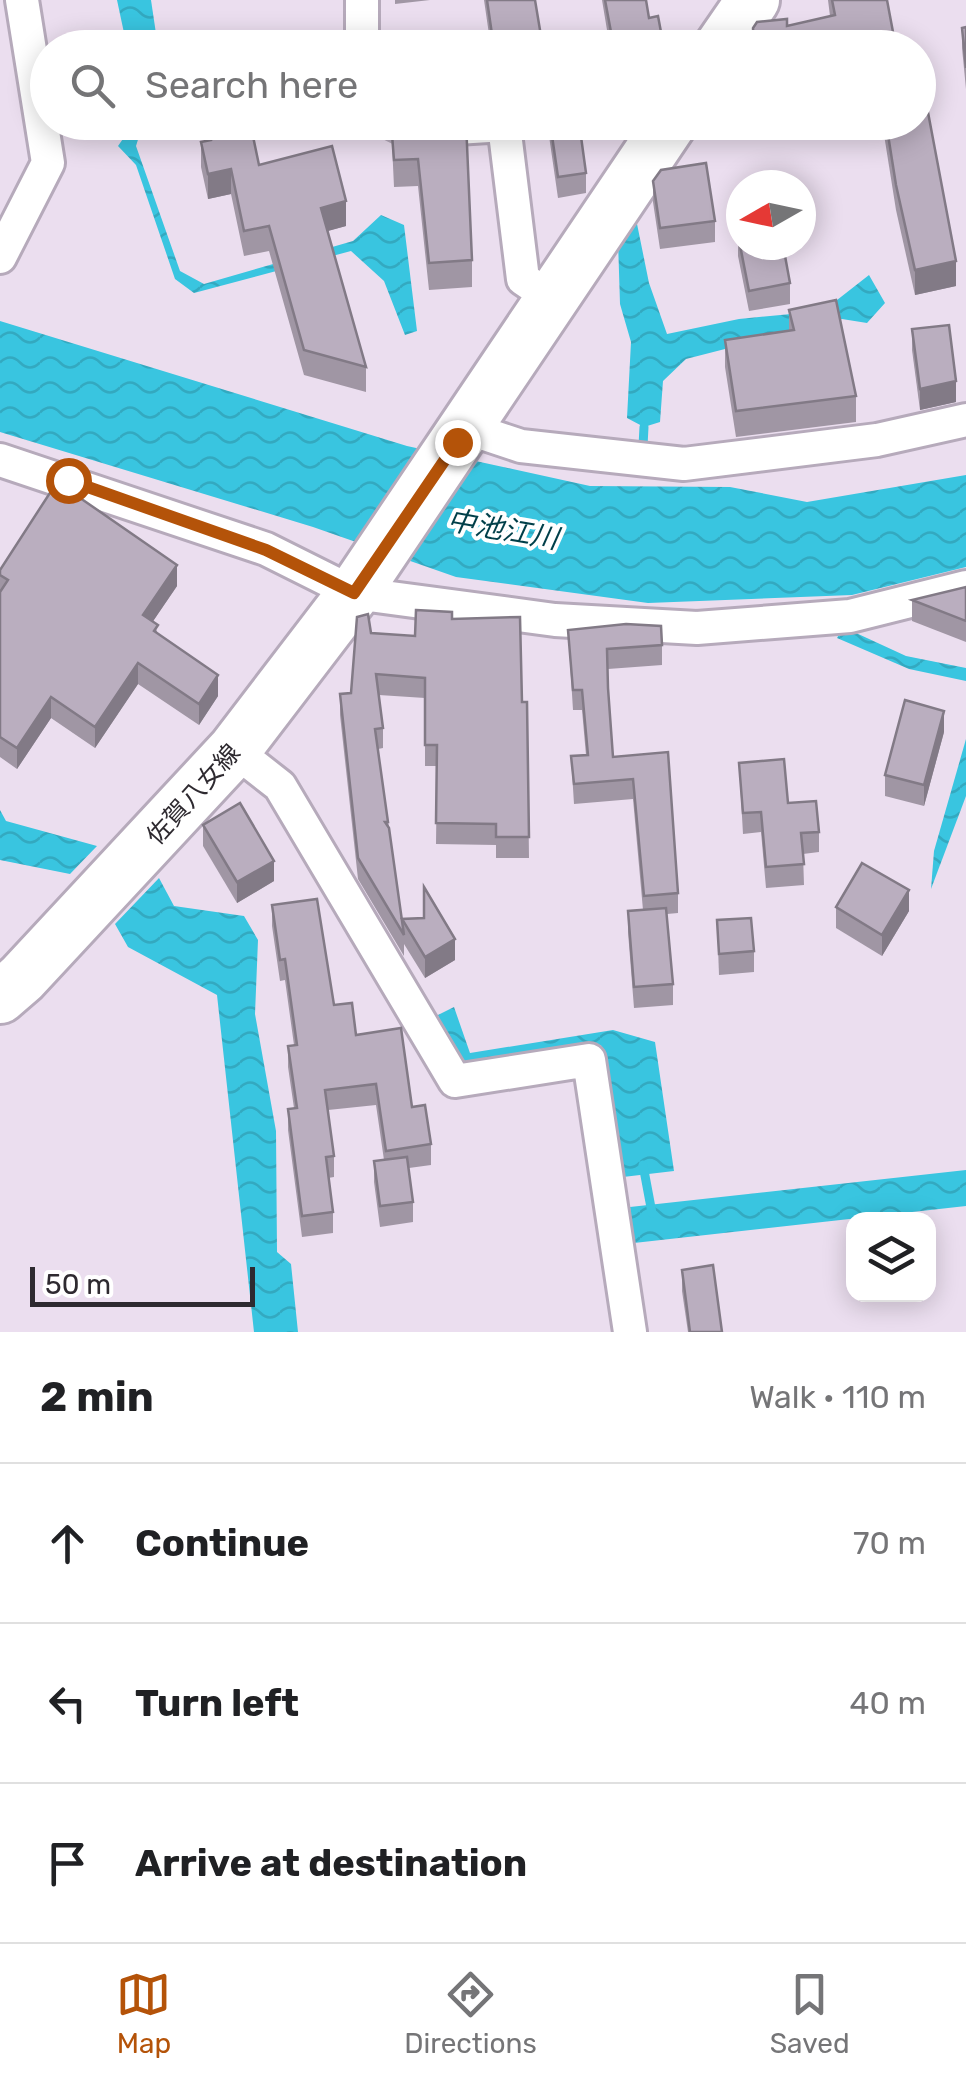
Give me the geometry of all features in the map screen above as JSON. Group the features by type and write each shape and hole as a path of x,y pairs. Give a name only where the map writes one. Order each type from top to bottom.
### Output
{"main road":[{"path":"732,30 752,0"},
{"path":"462,435 658,140"},
{"name":"佐賀八女線","path":"0,996 22,978 234,750 360,584 462,435"}],"street":[{"path":"22,0 30,50"},
{"path":"362,0 362,30"},
{"path":"0,257 48,163 44,140"},
{"path":"506,140 523,279 554,300"},
{"path":"462,435 522,446 684,464 877,440 966,420"},
{"path":"0,460 360,584 554,620 698,628 850,616 966,587"},
{"path":"234,750 280,786 454,1081 589,1060 630,1332"}],"water":[{"path":"117,0 151,0 155,30 123,30"},
{"path":"122,140 138,140 136,146 180,271 204,284 353,241 381,215 404,225 417,331 405,335 384,281 351,251 194,293 175,279 136,165 118,146"},
{"path":"635,214 649,283 667,334 739,319 823,311 869,275 885,303 867,323 842,319 686,359 663,381 660,422 644,427 627,418 631,342 620,304 618,240"},
{"name":"中池江川","path":"0,321 407,446 590,486 730,487 807,502 966,475 966,567 852,595 648,603 456,577 313,527 0,432"},
{"path":"843,627 906,656 966,668 966,681 909,669 837,638"},
{"path":"966,739 966,796 931,889 934,851"},
{"path":"0,810 6,821 97,846 70,874 0,860"},
{"path":"159,878 174,906 244,916 258,940 255,1014 276,1131 277,1252 291,1264 298,1332 254,1332 217,995 128,947 115,924"},
{"path":"454,1007 470,1053 613,1030 655,1042 674,1171 623,1177 601,1045 472,1066 456,1064 438,1015"},
{"path":"966,1170 966,1206 912,1212 846,1212 846,1219 634,1243 630,1207"}],"building":[{"path":"487,0 535,0 540,30 491,30"},
{"path":"605,0 646,0 649,18 658,16 661,30 611,30"},
{"path":"832,0 887,0 893,30 753,30 757,22 787,19 787,26 835,15"},
{"path":"966,27 966,68 962,28"},
{"path":"254,140 259,165 332,146 346,201 321,208 366,367 304,350 269,226 244,231 231,169 208,174 201,142"},
{"path":"392,140 467,140 472,260 429,263 418,159 394,160"},
{"path":"553,140 581,140 586,173 558,177"},
{"path":"889,140 933,140 956,261 915,270"},
{"path":"706,163 715,221 660,228 653,181 661,170"},
{"path":"743,260 786,260 790,283 749,291"},
{"path":"836,300 856,396 736,411 725,340 794,330 789,310"},
{"path":"949,325 956,381 920,389 912,329"},
{"path":"57,482 177,565 143,615 158,625 154,631 218,675 199,704 138,663 95,727 51,697 17,748 0,737 0,592 8,580 0,575 0,570"},
{"path":"966,587 966,621 912,600"},
{"path":"416,610 452,612 452,619 520,617 522,702 527,702 529,837 496,837 496,824 436,823 437,745 425,745 425,678 376,674 383,728 375,729 385,822 404,935 358,858 340,694 351,693 357,617 368,614 371,633 415,636"},
{"path":"626,624 661,626 662,645 607,649 613,757 668,752 678,893 644,896 633,779 574,784 571,756 588,755 582,690 573,690 568,630"},
{"path":"905,700 944,711 924,785 885,775"},
{"path":"784,759 788,803 816,801 819,832 801,833 804,864 766,867 761,812 743,813 739,763"},
{"path":"240,803 274,861 237,882 203,825"},
{"path":"862,863 909,890 882,935 836,907"},
{"path":"424,887 455,939 425,957 402,919 424,918"},
{"path":"317,899 334,1005 352,1003 356,1035 401,1028 412,1107 425,1105 431,1144 386,1151 376,1084 325,1090 334,1156 326,1157 333,1212 302,1216 288,1109 297,1108 288,1046 297,1045 285,959 280,960 272,905"},
{"path":"666,908 673,984 634,987 628,911"},
{"path":"751,918 754,951 719,954 717,920"},
{"path":"407,1157 413,1202 380,1206 374,1161"},
{"path":"713,1265 722,1332 690,1332 682,1270"}],"waterway":[{"path":"643,446 644,427"},
{"path":"643,1165 652,1213"}],"route":[{"path":"68,480 266,550 354,593 457,442"}]}
